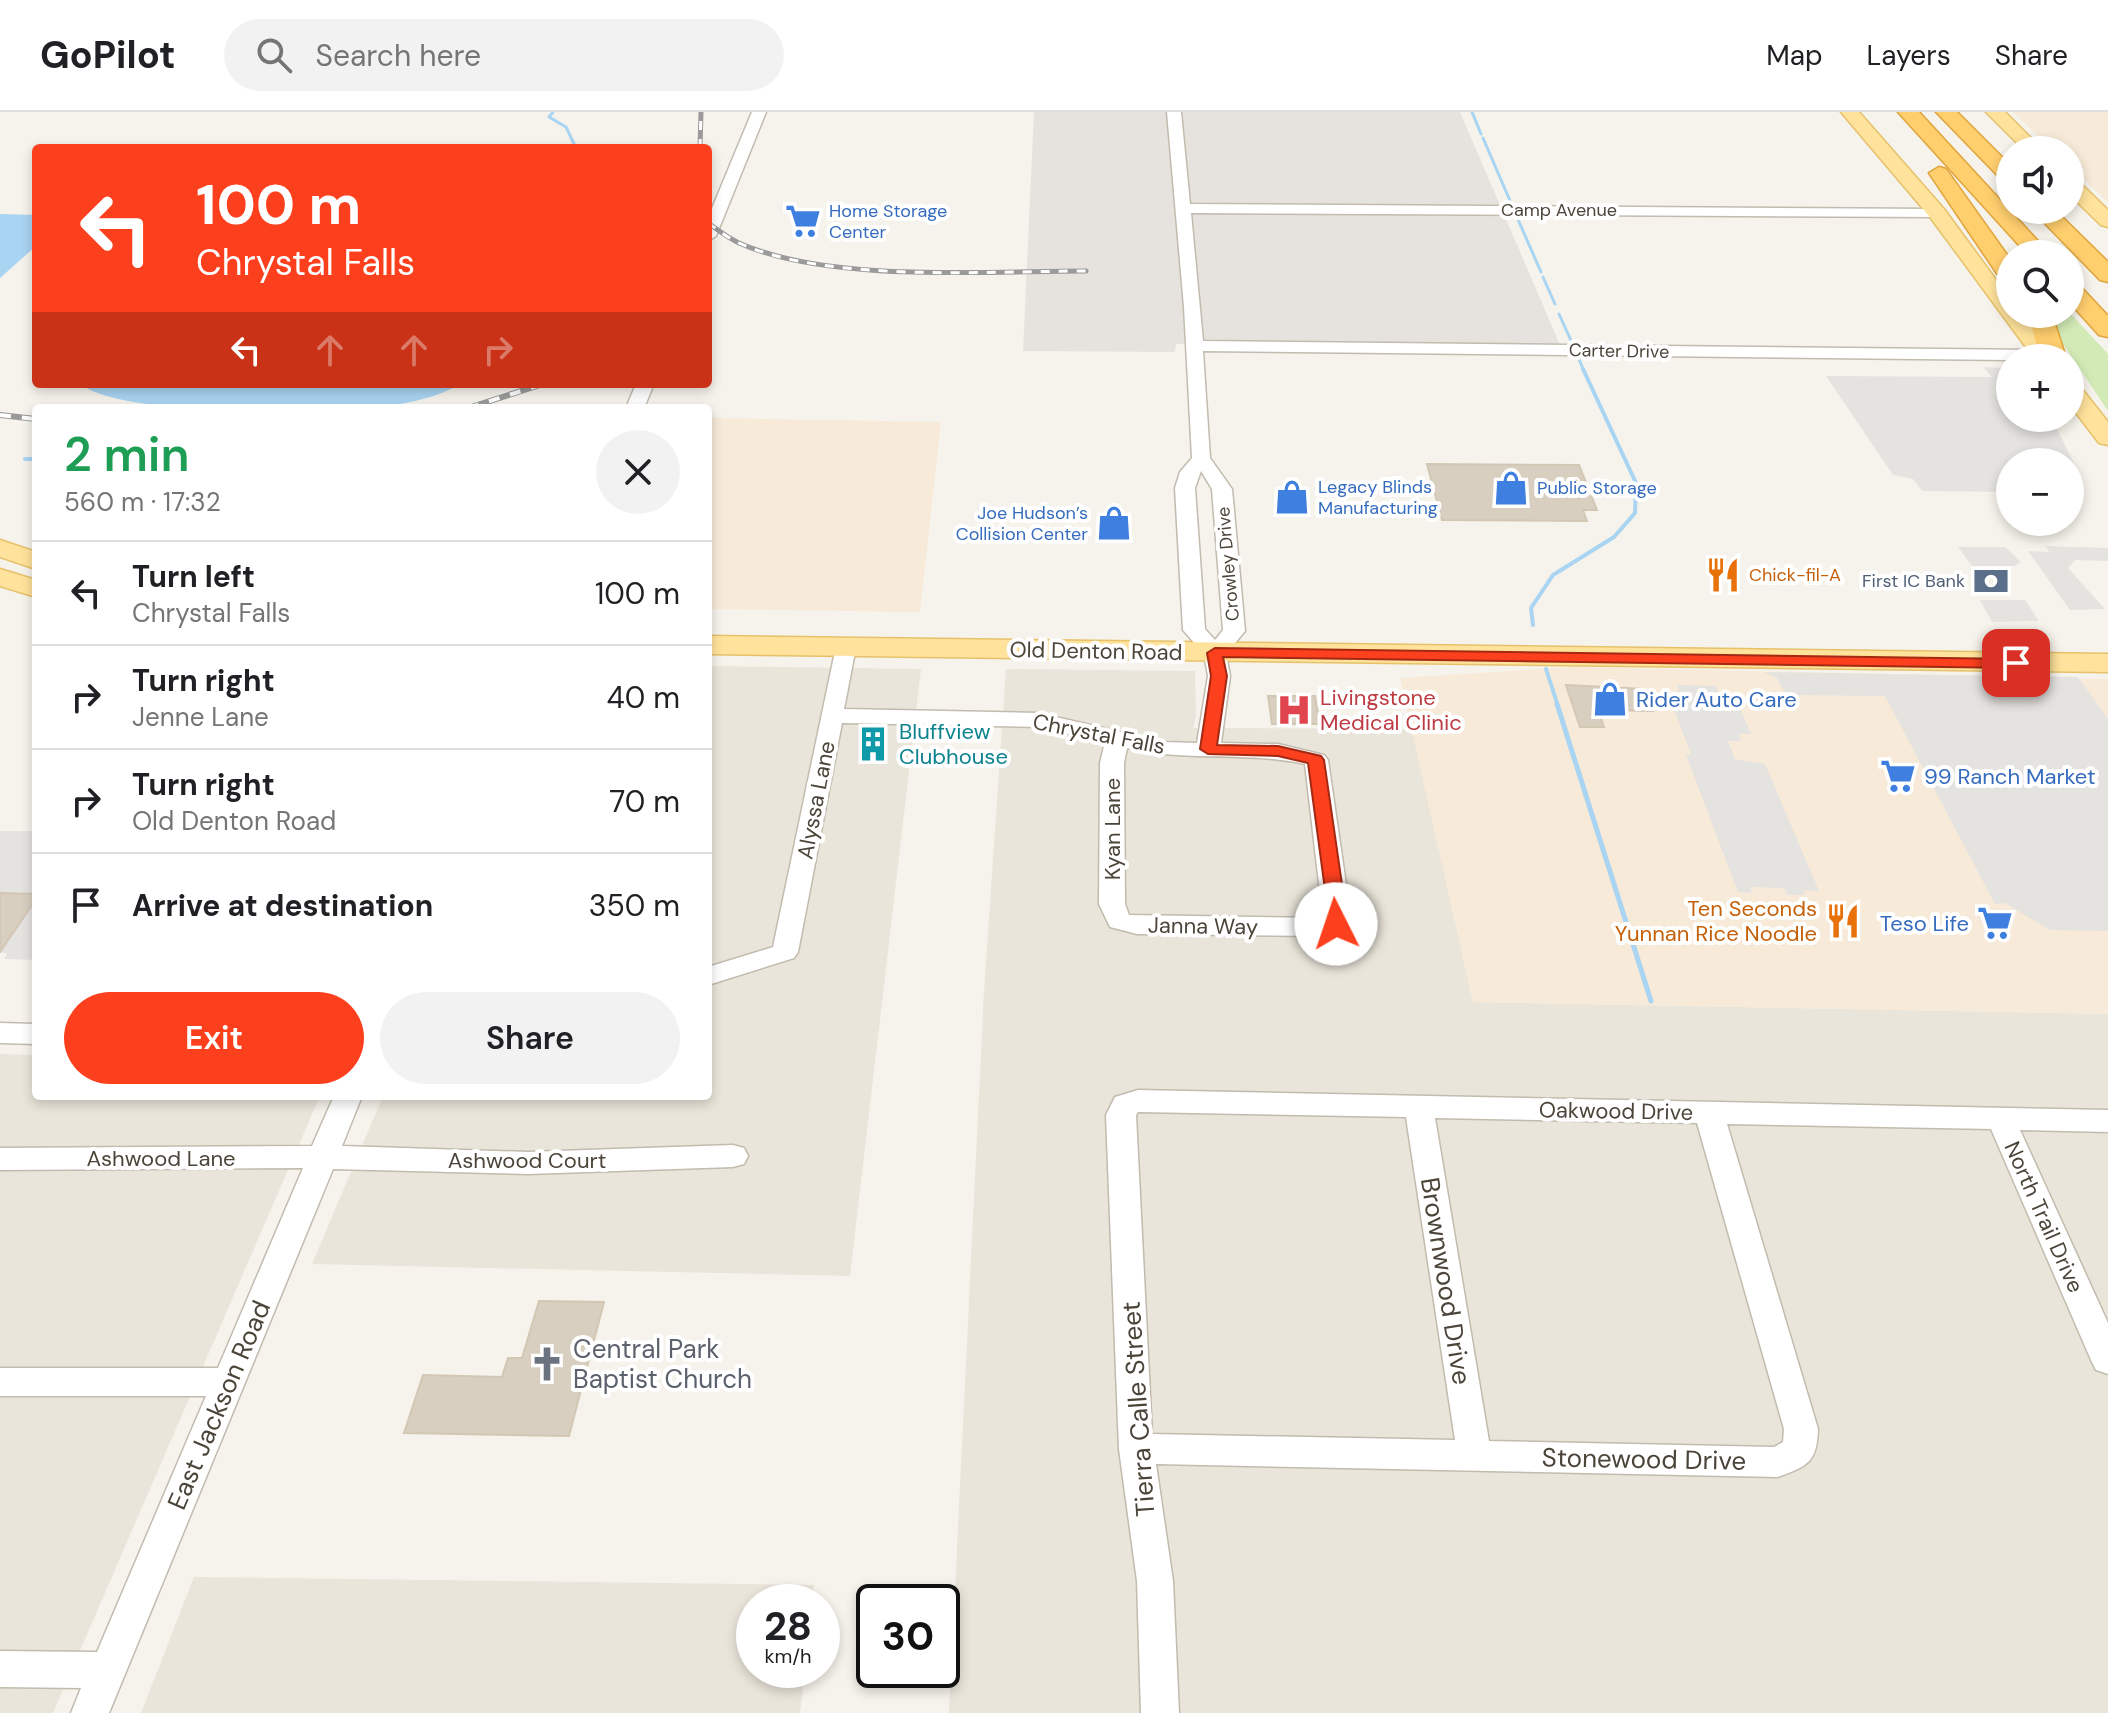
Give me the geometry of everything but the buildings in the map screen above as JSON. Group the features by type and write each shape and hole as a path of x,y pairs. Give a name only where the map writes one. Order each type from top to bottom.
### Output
{"highway":[{"path":"1909,113 2026,240"},
{"path":"1947,113 1996,158"},
{"path":"1947,154 1937,169 1996,255"},
{"path":"2057,224 2108,275"},
{"path":"2081,224 2108,247"},
{"path":"2084,304 2108,330"}],"main road":[{"path":"1850,112 1937,213 1996,295"},
{"path":"1995,112 2020,136"},
{"path":"2084,198 2108,221"},
{"path":"2022,328 2036,344"},
{"path":"2084,407 2108,438"},
{"path":"0,548 32,560"},
{"path":"0,577 32,588"},
{"name":"Old Denton Road","path":"712,623 1234,631 1725,649"},
{"name":"Old Denton Road","path":"1979,652 2108,643"},
{"name":"Old Denton Road","path":"712,645 1215,653 1725,649 1979,652 2108,663"}],"street":[{"path":"712,226 759,112"},
{"name":"Crowley Drive","path":"1174,112 1201,459 1222,489 1234,631 1215,653 1194,630 1185,488 1190,472 1201,459"},
{"name":"Camp Avenue","path":"1182,208 1937,213"},
{"name":"Carter Drive","path":"1194,346 1996,356"},
{"name":"Alyssa Lane","path":"712,975 785,952 845,647"},
{"path":"1208,749 1219,676 1215,653"},
{"name":"Chrystal Falls","path":"833,716 1012,718 1055,722 1165,749 1278,751 1316,760 1337,912 1336,924"},
{"name":"Kyan Lane","path":"1118,737 1112,763 1112,904 1119,921"},
{"name":"Janna Way","path":"1119,921 1137,925 1319,927 1336,924"},
{"path":"1,1035 32,1034"},
{"name":"East Jackson Road","path":"90,1713 346,1100"},
{"name":"Oakwood Drive","path":"1125,1105 1138,1101 2108,1121"},
{"name":"Tierra Calle Street","path":"1125,1105 1121,1115 1136,1449 1155,1581 1160,1713"},
{"name":"Brownwood Drive","path":"1419,1107 1474,1455"},
{"name":"Stonewood Drive","path":"1136,1449 1778,1462 1800,1450 1801,1429 1709,1113"},
{"name":"North Trail Drive","path":"2000,1117 2108,1360"},
{"name":"Ashwood Court","path":"322,1157 528,1163 733,1156"},
{"name":"Ashwood Lane","path":"0,1159 322,1157"},
{"path":"0,1382 228,1382"},
{"path":"0,1669 108,1670"}],"shaded area":[{"path":"1034,112 1460,112 1560,345 1176,344 1175,352 1023,351"},
{"path":"2013,112 2108,112 2108,202 2084,179 2084,136 2038,136"},
{"path":"1983,367 1996,368 1996,432 2059,432 2066,448 1996,448 1996,492 1922,491 1913,479 1893,475 1826,376 1992,377"},
{"path":"712,418 941,422 920,612 712,609"},
{"path":"2046,546 2108,548 2108,561 2075,560 2068,568 2105,609 2070,610 2028,551 2049,552"},
{"path":"1958,547 2005,547 2021,562 2015,566 1972,566"},
{"path":"1980,600 2025,600 2039,621 1992,622"},
{"path":"712,666 921,669 850,1276 312,1264 381,1100 712,1100"},
{"path":"1573,667 2108,679 2108,1014 1473,1002 1400,678"},
{"path":"1006,669 1195,671 1196,716 1193,728 1412,729 1473,1002 2108,1014 2108,1713 949,1713 950,1688 960,1688 960,1584 955,1584 984,991"},
{"path":"1764,672 2078,677 2108,719 2108,931 2050,930 2005,903 1995,904 1885,696 1786,695 1777,678"},
{"path":"1677,685 1716,686 1720,695 1735,696 1751,734 1739,734 1741,741 1728,741 1735,759 1765,764 1819,891 1804,890 1805,895 1787,895 1784,888 1750,887 1752,893 1738,892 1686,755 1691,754 1668,694 1680,694"},
{"path":"0,831 32,831 32,894 0,893"},
{"path":"32,905 32,960 4,959 7,954 0,952"},
{"path":"0,1054 32,1055 32,1100 318,1100 53,1713 0,1713"},
{"path":"194,1577 736,1584 736,1688 803,1688 800,1713 141,1713"}],"green space":[{"path":"2052,328 2084,328 2108,354 2108,411 2084,375 2084,344 2063,344"}],"water":[{"path":"0,214 32,215 32,250 0,278"},
{"path":"88,388 452,388 424,399 397,404 149,404 101,394"}],"waterway":[{"path":"553,112 549,117 566,127 574,144"},
{"path":"1472,112 1481,134"},
{"path":"1483,138 1511,203"},
{"path":"1516,215 1541,272"},
{"path":"1543,277 1555,304"},
{"path":"1559,314 1573,345"},
{"path":"1578,357 1584,371"},
{"path":"1533,625 1531,608 1553,575 1614,537 1635,513 1636,483 1583,369"},
{"path":"25,459 32,459"},
{"path":"1546,669 1558,706"},
{"path":"1557,704 1651,1001"}],"railway":[{"path":"700,144 701,112"},
{"path":"712,226 739,243 775,256 817,264 909,272 1086,271"},
{"path":"480,404 530,388"},
{"path":"0,415 32,419"}],"place":[{"name":"Home Storage Center","path":"803,221"},
{"name":"Public Storage","path":"1511,488"},
{"name":"Legacy Blinds Manufacturing","path":"1292,497"},
{"name":"Joe Hudson’s Collision Center","path":"1114,523"},
{"name":"Chick-fil-A","path":"1723,575"},
{"name":"First IC Bank","path":"1991,581"},
{"name":"Rider Auto Care","path":"1610,699"},
{"name":"Livingstone Medical Clinic","path":"1294,710"},
{"name":"Bluffview Clubhouse","path":"873,744"},
{"name":"99 Ranch Market","path":"1898,776"},
{"name":"Ten Seconds Yunnan Rice Noodle","path":"1843,921"},
{"name":"Teso Life","path":"1995,923"},
{"name":"Central Park Baptist Church","path":"547,1364"}],"route":[{"path":"1336,924 1337,912 1316,760 1278,751 1208,749 1210,720 1218,692 1215,653 2016,663"}]}
